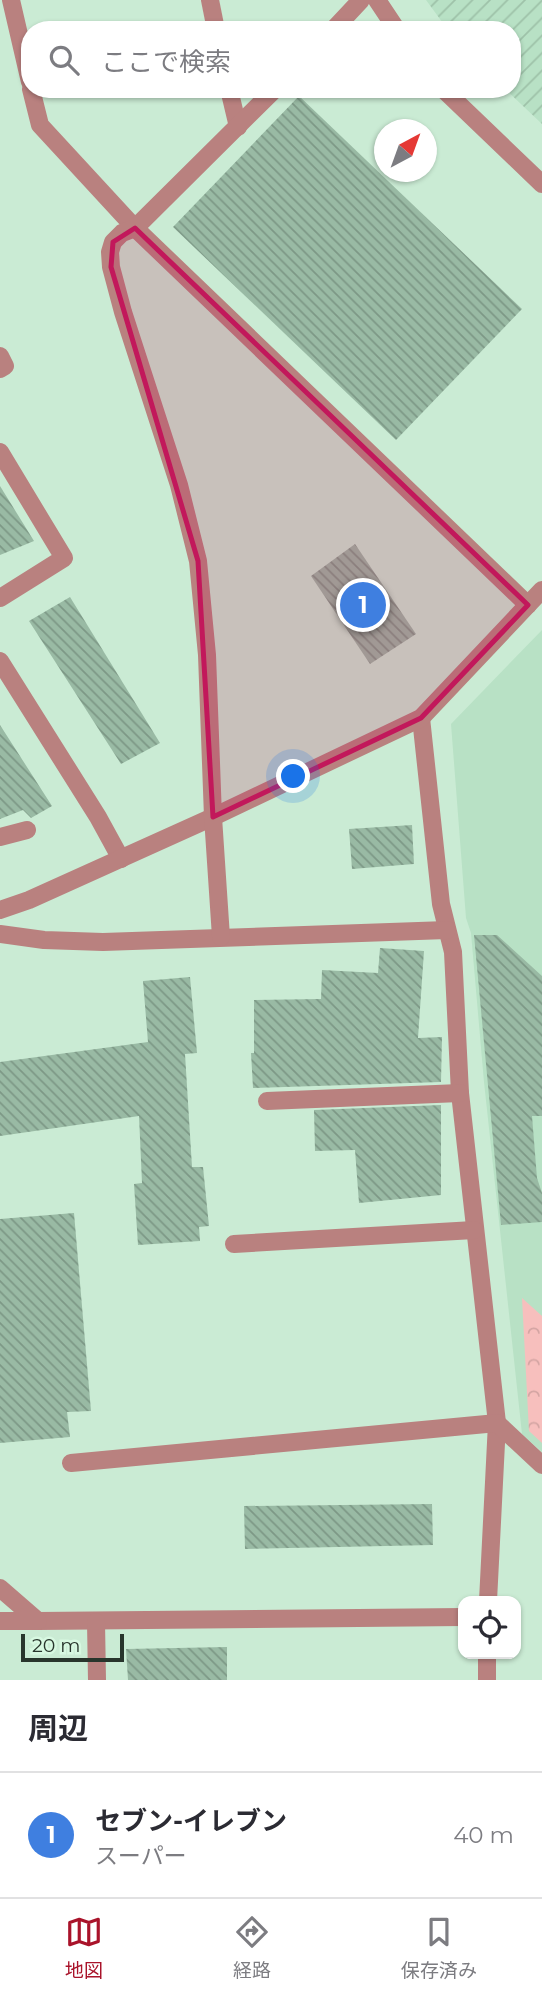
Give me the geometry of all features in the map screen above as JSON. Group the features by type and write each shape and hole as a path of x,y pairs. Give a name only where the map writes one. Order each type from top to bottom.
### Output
{"street":[{"path":"11,0 21,43"},
{"path":"209,0 214,21"},
{"path":"341,21 361,0"},
{"path":"377,0 391,21"},
{"path":"34,98 40,125 135,228 528,606"},
{"path":"231,98 238,127"},
{"path":"221,937 212,817 207,655 198,561 179,485 123,312 111,267 110,252 113,242 122,233 135,228 266,98"},
{"path":"452,98 542,184"},
{"path":"0,356 5,366 0,369"},
{"path":"0,452 64,558 0,598"},
{"path":"0,909 29,900 121,859 421,718 542,590"},
{"path":"0,661 99,817 121,859"},
{"path":"421,718 441,904 453,952 460,1093 497,1423 488,1596"},
{"path":"0,837 27,831"},
{"path":"0,934 44,940 103,942 447,930"},
{"path":"267,1101 460,1093"},
{"path":"234,1244 474,1230"},
{"path":"71,1463 497,1423 542,1465"},
{"path":"0,1588 38,1621"},
{"path":"0,1621 458,1617"},
{"path":"96,1622 97,1680"},
{"path":"486,1680 487,1659"}],"highlighted area":[{"path":"135,228 528,605 421,718 213,817 198,561 111,267 113,242"}],"shaded area":[{"path":"426,0 542,0 542,124 515,98 521,98 521,21 441,21"},
{"path":"542,630 542,1452 522,1434 484,1082 471,933 466,918 451,724"}],"green space":[{"path":"522,1298 542,1316 542,1443 529,1431"}],"building":[{"path":"297,98 301,98 374,168 374,182 389,182 522,309 396,440 173,227"},
{"path":"0,486 34,541 0,555"},
{"path":"355,544 416,634 370,664 311,576"},
{"path":"70,597 160,743 121,764 29,621"},
{"path":"0,725 52,806 31,818 23,810 0,819"},
{"path":"412,825 414,864 352,869 349,829"},
{"path":"474,935 497,935 542,976 542,1116 532,1116 537,1178 542,1193 542,1222 501,1225"},
{"path":"380,948 424,951 418,1038 442,1037 441,1082 253,1088 251,1053 254,1053 254,1000 321,999 322,970 378,973"},
{"path":"190,977 197,1053 185,1054 192,1167 203,1167 209,1226 199,1227 200,1241 138,1245 134,1184 142,1183 139,1116 0,1136 0,1062 148,1042 143,981"},
{"path":"441,1105 441,1195 359,1203 355,1150 315,1151 314,1110"},
{"path":"74,1213 91,1411 67,1412 70,1437 0,1443 0,1219"},
{"path":"432,1504 433,1545 245,1549 244,1506"},
{"path":"227,1647 227,1680 128,1680 126,1649"}],"place":[{"name":"セブン-イレブン","path":"363,605"}]}
